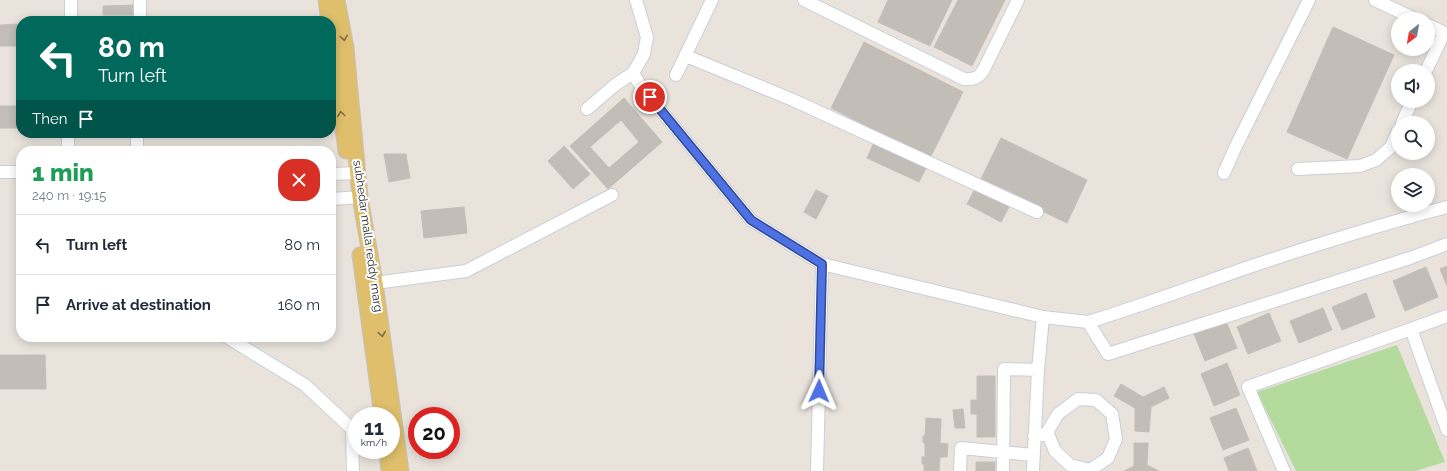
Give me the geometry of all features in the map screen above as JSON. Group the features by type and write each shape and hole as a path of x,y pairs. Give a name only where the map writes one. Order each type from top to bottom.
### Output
{"main road":[{"path":"326,0 328,16"},
{"name":"subhedar malla reddy marg","path":"337,0 346,48 356,197 381,407"},
{"name":"subhedar malla reddy marg","path":"336,68 354,173"},
{"name":"subhedar malla reddy marg","path":"356,197 375,283 401,471"},
{"path":"388,459 389,471"}],"lane":[{"path":"71,0 71,16"},
{"path":"140,0 140,16"},
{"path":"587,109 615,85 633,73 644,54 648,37 636,0"},
{"path":"676,75 712,0"},
{"path":"804,0 964,79 971,80 979,77 983,71 1018,0"},
{"path":"1224,173 1309,0"},
{"path":"1375,0 1400,12"},
{"path":"1430,64 1446,34 1435,28"},
{"path":"686,56 793,100 1037,212"},
{"path":"633,73 640,85 751,220 822,264 1043,317 1088,322 1394,221 1447,207"},
{"path":"1298,169 1360,166 1376,160 1391,145"},
{"path":"0,172 16,172"},
{"path":"336,174 354,173"},
{"path":"375,283 466,271 612,195"},
{"path":"336,199 356,197"},
{"path":"1088,322 1108,354 1410,258 1447,244"},
{"path":"817,471 822,264"},
{"path":"1284,471 1248,387 1447,316"},
{"path":"1033,471 1033,455 1040,435 1038,370 1043,317"},
{"path":"1411,329 1447,430"},
{"path":"235,342 305,385 348,425"},
{"path":"1003,471 1004,369 1038,370"},
{"path":"1078,399 1084,399 1096,400 1112,414 1116,439 1108,458 1090,470 1070,465 1055,451 1048,434 1040,435 1058,414 1078,399"},
{"path":"960,471 961,448 1033,455"},
{"path":"353,471 354,459"}],"green space":[{"path":"1397,345 1445,462 1415,471 1296,471 1257,392"}],"building":[{"path":"888,0 952,0 930,46 878,22"},
{"path":"958,0 1005,0 972,66 934,47"},
{"path":"136,5 136,15 103,15 103,6"},
{"path":"16,24 16,46 0,46 0,25"},
{"path":"1333,27 1394,56 1347,159 1287,132"},
{"path":"864,42 963,92 930,158 831,108"},
{"path":"624,98 662,142 608,189 570,146","holes":["621,120 639,142 609,168 590,147"]},
{"path":"0,106 16,106 16,128 0,128"},
{"path":"1001,138 1087,180 1067,223 980,181"},
{"path":"874,142 927,166 919,182 867,158"},
{"path":"564,146 590,174 573,189 548,161"},
{"path":"384,154 406,154 410,178 389,182"},
{"path":"975,189 1009,207 1001,222 967,204"},
{"path":"816,190 828,196 816,219 804,212"},
{"path":"464,207 467,233 424,238 421,211"},
{"path":"1447,266 1447,286 1440,269"},
{"path":"1426,267 1438,297 1405,311 1393,281"},
{"path":"1366,293 1375,317 1342,330 1332,307"},
{"path":"1323,308 1332,330 1299,343 1290,321"},
{"path":"1269,313 1281,341 1248,354 1237,327"},
{"path":"1226,321 1237,348 1205,361 1194,334"},
{"path":"0,355 45,355 46,389 0,389"},
{"path":"1227,363 1240,395 1214,406 1201,374"},
{"path":"977,376 995,376 995,437 977,437 977,414 971,414 971,400 977,400"},
{"path":"1121,384 1143,397 1164,387 1169,398 1151,407 1149,432 1135,431 1135,408 1114,396"},
{"path":"1236,408 1249,440 1223,450 1210,418"},
{"path":"963,409 965,428 955,428 953,410"},
{"path":"926,418 941,419 940,443 948,444 947,457 940,457 939,471 924,471 924,464 922,464 922,457 925,457 925,443 923,443 923,436 925,436"},
{"path":"1134,443 1148,443 1147,465 1159,471 1124,471 1134,466"},
{"path":"1248,448 1257,471 1229,471 1224,458"},
{"path":"976,462 995,462 995,471 976,471"}],"route":[{"path":"650,97 751,220 822,264 819,391"}]}
